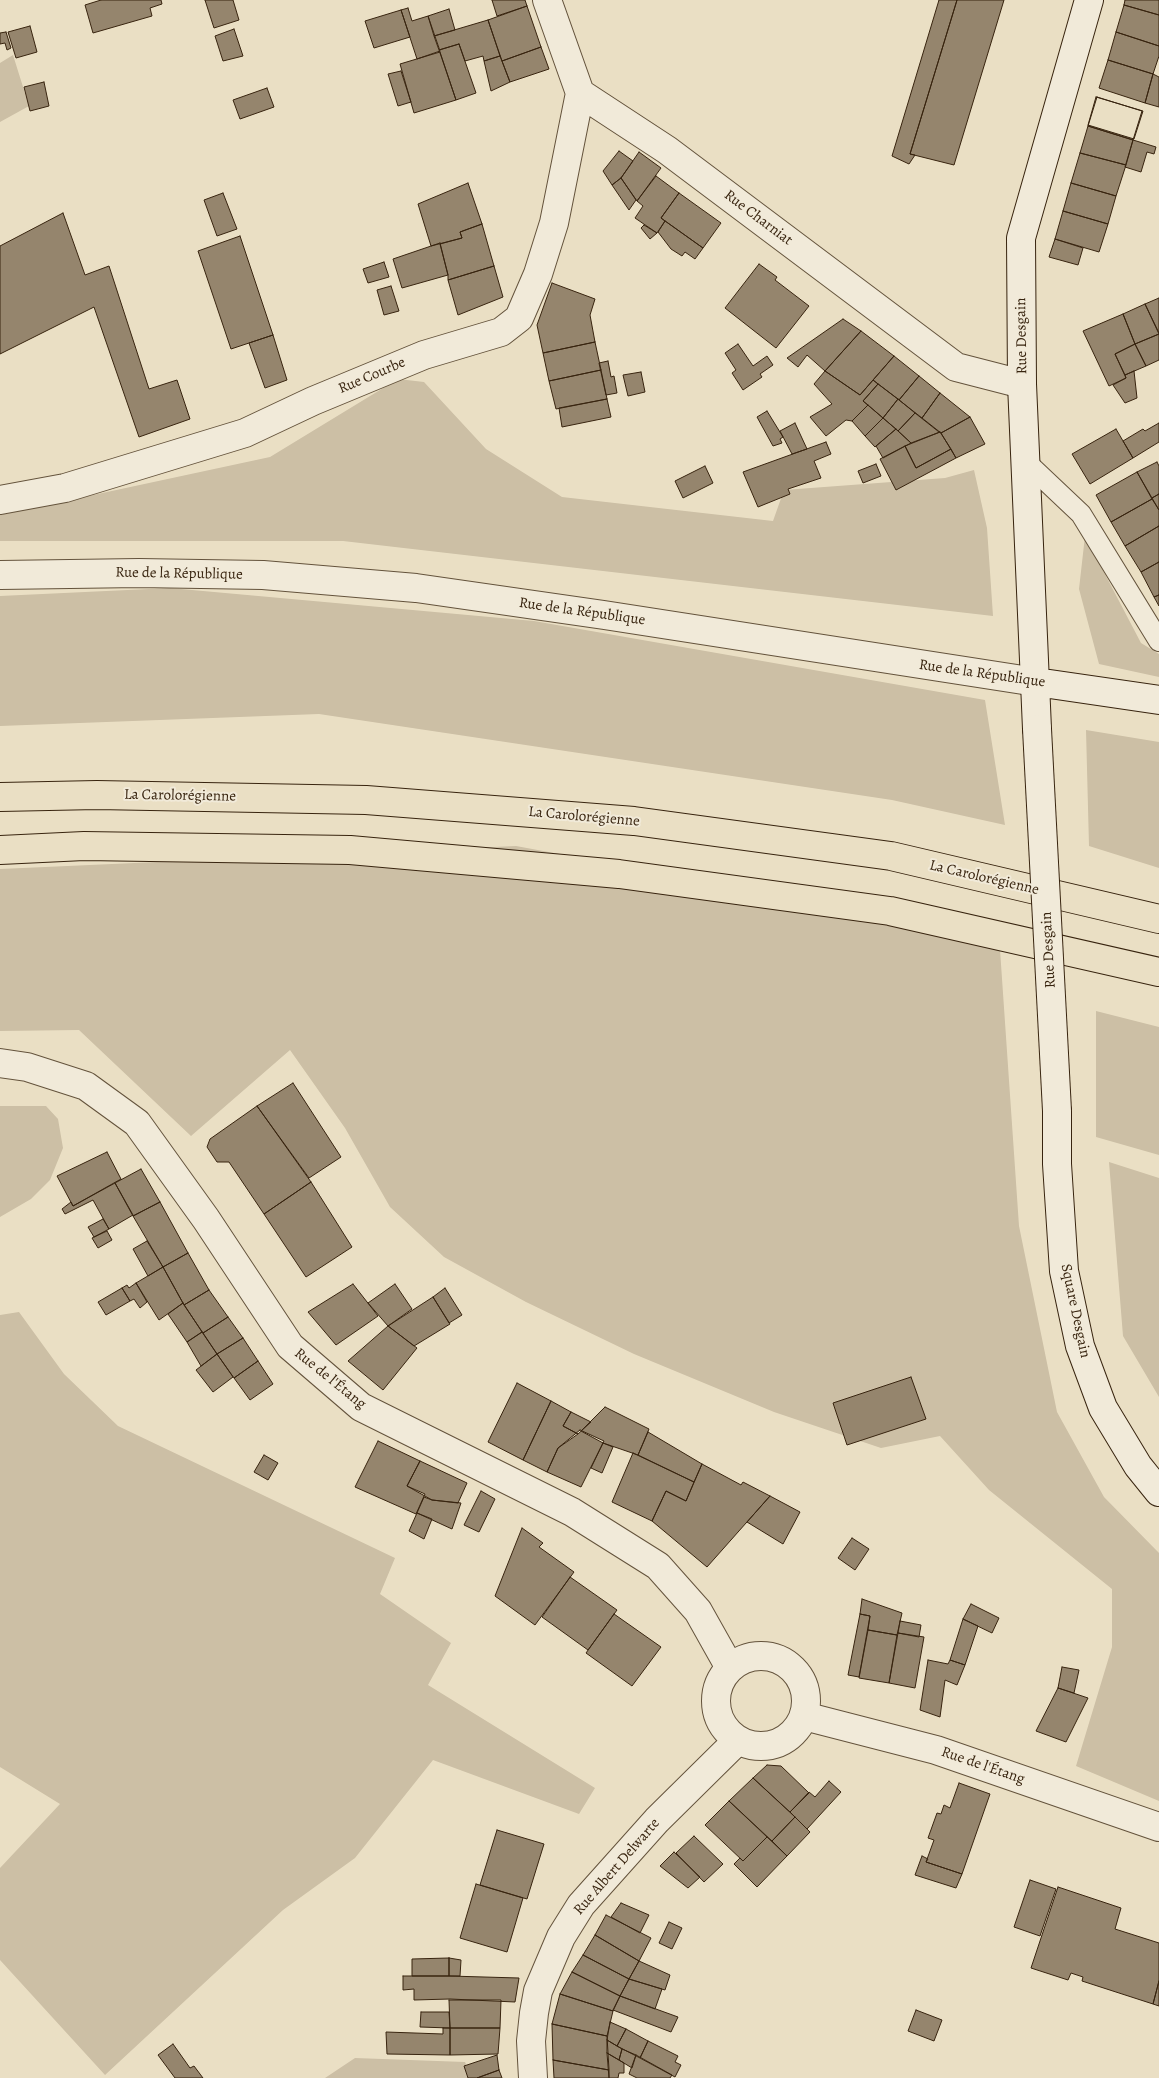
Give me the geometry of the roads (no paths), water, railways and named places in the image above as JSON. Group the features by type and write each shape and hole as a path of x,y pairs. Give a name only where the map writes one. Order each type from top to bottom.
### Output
{"highway":[{"name":"La Carolorégienne","path":"0,797 97,795 366,800 634,821 891,856 1159,919"},
{"path":"0,850 84,846 350,850 619,874 890,911 1159,972"}],"street":[{"path":"547,0 580,93"},
{"name":"Rue Desgain","path":"1057,1111 1037,729 1022,384 1021,238 1089,0"},
{"name":"Rue Charniat","path":"580,93 667,150 956,367 1022,384"},
{"name":"Rue Courbe","path":"0,500 65,488 245,433 313,401 424,355 501,332 519,318 538,274 554,223 580,93"},
{"name":"Rue de la République","path":"0,575 139,573 263,575 416,588 604,614 1159,700"},
{"name":"Rue de l'Étang","path":"0,1063 27,1067 86,1086 137,1123 206,1219 290,1346 361,1407 572,1512 658,1566 698,1611 730,1668"},
{"name":"Square Desgain","path":"1057,1111 1057,1164 1064,1271 1080,1346 1103,1408 1138,1466 1159,1492"},
{"path":"761,1656 777,1659 797,1674 804,1688 806,1701 804,1716 798,1727 780,1742 766,1746 751,1746 738,1740 720,1722 716,1708 717,1692 723,1676 730,1668 744,1659 761,1656"},
{"name":"Rue de l'Étang","path":"804,1716 936,1750 1159,1827"},
{"name":"Rue Albert Delwarte","path":"533,2078 531,2041 538,1991 561,1937 581,1905 657,1820 738,1740"}],"lane":[{"path":"1026,462 1081,514 1159,641"}]}
